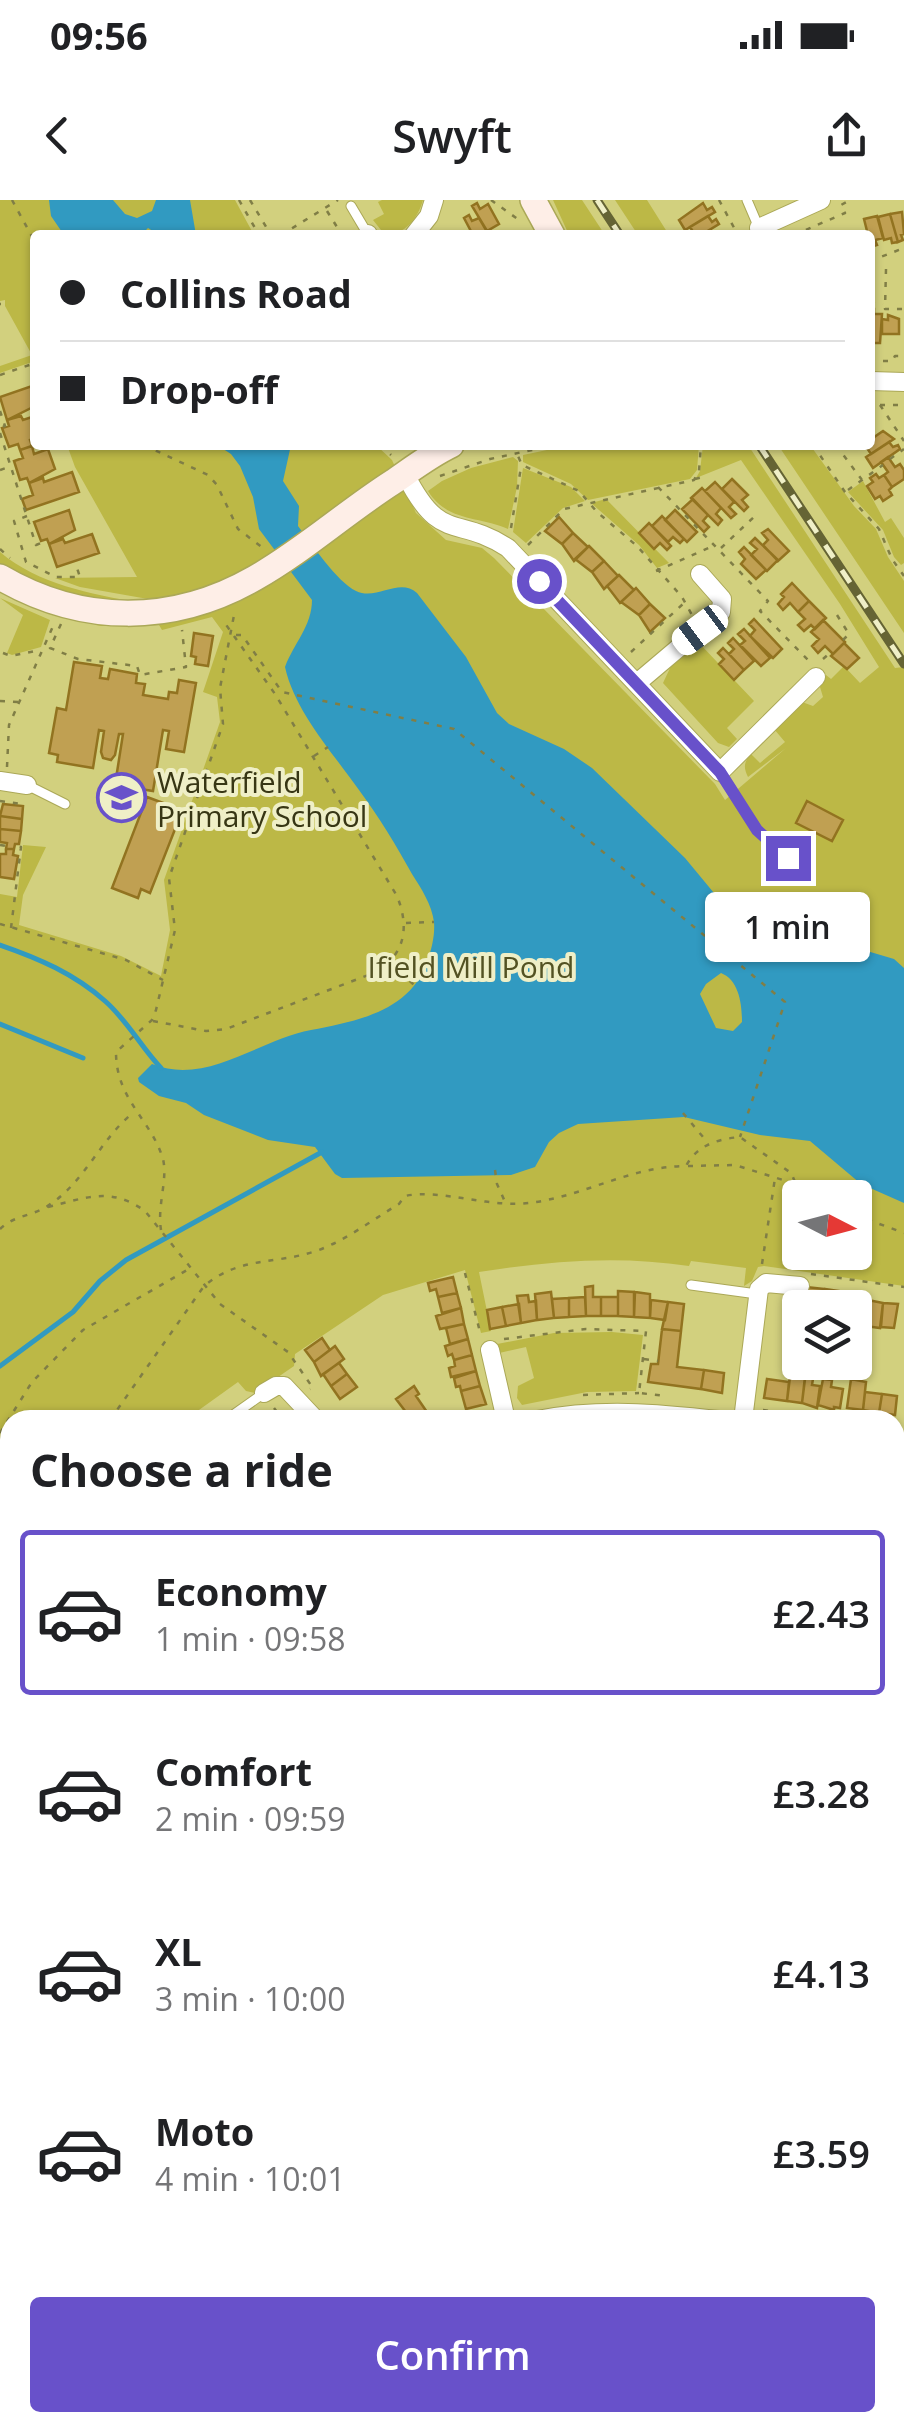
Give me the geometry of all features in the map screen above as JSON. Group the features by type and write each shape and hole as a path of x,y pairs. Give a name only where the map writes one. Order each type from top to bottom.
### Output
{"street":[{"path":"418,230 429,216 434,200"},
{"path":"760,228 821,200"},
{"path":"528,211 547,230"},
{"path":"875,390 904,382"},
{"path":"0,578 37,596 102,613 146,614 205,601 243,585 323,531 410,485 446,450"},
{"path":"410,485 427,512 446,525 494,539 512,552 720,772 816,677"},
{"path":"637,683 721,612 724,602 700,574"},
{"path":"0,781 24,795"},
{"path":"744,1410 760,1290 800,1286"},
{"path":"489,1347 504,1410"},
{"path":"264,1393 280,1385 307,1410"}],"lane":[{"path":"747,200 760,228"},
{"path":"351,206 366,230"},
{"path":"720,772 757,830 808,871"},
{"path":"24,795 65,804"},
{"path":"691,1285 760,1290"},
{"path":"240,1410 264,1393"}],"path":[{"path":"15,200 30,233"},
{"path":"239,200 256,230"},
{"path":"250,200 268,230"},
{"path":"290,230 338,200"},
{"path":"491,200 528,211"},
{"path":"719,200 735,230"},
{"path":"806,230 845,213 841,204 850,200"},
{"path":"325,208 339,230"},
{"path":"875,259 904,248"},
{"path":"886,269 885,309 904,310"},
{"path":"875,304 885,304"},
{"path":"875,361 904,356"},
{"path":"0,375 30,366"},
{"path":"875,405 904,405"},
{"path":"880,405 904,441"},
{"path":"0,411 5,426 0,430 10,467 36,544 46,541"},
{"path":"154,450 208,476 217,485 238,528 265,549 274,566"},
{"path":"512,552 522,465 516,450"},
{"path":"410,485 432,486 430,482 434,479 452,472 531,450"},
{"path":"694,480 701,450"},
{"path":"817,450 846,492 879,528 904,576"},
{"path":"840,450 862,480"},
{"path":"890,460 904,450"},
{"path":"522,465 570,485 638,546 685,602 700,630"},
{"path":"846,492 883,465"},
{"path":"0,470 10,467"},
{"path":"512,552 564,509 707,476"},
{"path":"658,487 768,601 760,610 814,667 831,652"},
{"path":"656,571 717,548 756,515"},
{"path":"27,516 14,521 26,562 56,577 80,577 75,562"},
{"path":"619,664 685,602"},
{"path":"161,1230 158,1212 165,1177 162,1158 116,1073 116,1052 152,1020 163,980 175,930 169,878 223,724 220,688 237,604 226,608"},
{"path":"152,1020 206,1031 226,1029 379,972 403,944 404,923 396,896 236,635 214,610"},
{"path":"837,615 849,634 843,640"},
{"path":"0,770 7,771 10,725 56,620 62,621 50,648 78,659 137,666 140,676 186,668 181,623"},
{"path":"236,635 242,635 282,692 454,729 785,1002 742,1134"},
{"path":"2,653 11,656 43,650"},
{"path":"0,701 20,702"},
{"path":"313,756 328,746"},
{"path":"0,802 24,795"},
{"path":"0,845 6,846"},
{"path":"11,928 21,847 14,846"},
{"path":"404,923 434,922"},
{"path":"0,924 126,960 163,980"},
{"path":"390,962 414,985"},
{"path":"48,1207 95,1157 113,1129 135,1111"},
{"path":"683,1113 710,1144"},
{"path":"686,1166 692,1156 710,1144 742,1134"},
{"path":"742,1134 790,1172 794,1180"},
{"path":"117,1410 204,1286 217,1276 241,1264 273,1261 327,1246 405,1196 424,1194 507,1205 537,1202 640,1170 686,1166 734,1165 784,1180"},
{"path":"495,1170 507,1205"},
{"path":"760,1290 775,1177"},
{"path":"0,1229 6,1222 48,1207 118,1195 145,1211 220,1304 288,1352 313,1388 298,1400"},
{"path":"872,1221 904,1232"},
{"path":"14,1410 32,1382 83,1330 189,1268"},
{"path":"465,1272 483,1344 489,1347 556,1331 646,1331 639,1393 676,1398"},
{"path":"800,1286 802,1273 904,1287"},
{"path":"643,1359 658,1361"}],"green space":[{"path":"0,200 235,200 251,230 30,230 30,351 5,300 0,301"},
{"path":"423,200 418,213 402,230 381,230 373,220 384,214 378,202"},
{"path":"553,200 582,200 602,230 567,230"},
{"path":"615,200 647,200 666,230 635,230"},
{"path":"30,356 30,363 0,373 0,366"},
{"name":"Ifield Mill Pond","path":"69,450 381,450 392,460 416,513 446,540 482,548 494,558 715,784 725,800 786,748 748,777 745,767 751,754 760,763 785,742 774,729 802,702 813,706 823,697 820,687 826,675 831,679 844,666 860,683 879,667 741,460 696,478 702,450 751,450 895,668 904,667 904,1286 792,1270 872,1270 872,1180 782,1180 782,1269 758,1267 752,1281 744,1286 746,1268 691,1261 689,1266 584,1261 479,1272 491,1331 481,1333 465,1270 383,1295 295,1354 294,1366 255,1393 246,1391 238,1382 199,1410 0,1410 0,894 17,897 23,845 46,847 23,895 19,925 121,956 161,976 170,930 164,880 220,722 217,697 203,692 223,632 212,617 162,630 159,625 96,625 87,603 0,568 0,552 31,572 66,586 139,603 148,599 80,587 55,578 137,577"},
{"path":"547,450 699,450 697,470 690,479 588,500 571,484 523,462 523,455"},
{"path":"781,450 814,450 854,506 876,529 904,581 904,633"},
{"path":"513,457 518,461 517,487 508,529 454,513 428,491 471,468"},
{"path":"523,468 571,487 585,501 563,508 526,543 513,532"},
{"path":"863,481 885,522 891,518 904,538 901,565 883,530 848,492"},
{"path":"606,499 669,563 657,568 639,545 591,503"},
{"path":"0,598 50,620 41,647 7,653 23,615"},
{"path":"700,644 754,701 727,728 737,739 729,747 718,743 663,683 671,666"},
{"path":"554,1333 643,1335 636,1391 587,1392 522,1405 517,1398 518,1386 534,1378 526,1347 495,1354 492,1345"}],"water":[{"path":"49,200 113,200 125,214 137,218 152,211 156,200 190,200 195,230 61,230 51,216"},
{"path":"225,450 290,450 283,481 299,506 298,526 333,571 356,591 372,593 403,587 417,593 466,657 497,713 509,724 564,749 592,768 685,858 757,945 776,958 794,960 867,951 894,959 904,968 904,1203 872,1189 872,1180 856,1180 810,1141 760,1135 684,1117 578,1124 549,1142 535,1167 511,1175 342,1178 315,1147 268,1140 204,1115 186,1103 159,1096 139,1082 138,1078 152,1064 172,1069 213,1066 291,1035 381,1011 409,991 420,977 434,936 429,903 373,810 306,716 290,684 285,667 306,626 312,600 259,529 253,497 240,466","holes":["721,973 736,987 742,1022 733,1031 716,1028 700,994"]}],"building":[{"path":"477,203 480,209 488,204 499,224 486,230 472,206"},
{"path":"703,203 707,210 712,207 715,212 685,230 679,220"},
{"path":"902,212 904,234 898,242 890,214"},
{"path":"890,214 898,242 884,240 878,217"},
{"path":"708,216 719,224 709,230 690,227"},
{"path":"877,216 883,238 875,240 875,230 867,230 864,219"},
{"path":"464,218 479,218 486,230 470,230"},
{"path":"875,314 882,314 880,343 875,343"},
{"path":"888,315 899,319 899,334 882,334 882,319 888,320"},
{"path":"30,387 30,408 7,420 0,397"},
{"path":"30,418 30,447 20,450 18,444 9,447 2,428 9,426 7,420"},
{"path":"883,431 894,439 871,454 868,450 875,450 875,437"},
{"path":"889,442 900,449 873,468 866,457"},
{"path":"30,447 34,454 48,450 55,469 29,483 27,478 20,480 14,461 23,458 20,450"},
{"path":"888,457 895,467 900,464 904,470 904,479 892,487 881,462"},
{"path":"72,472 79,492 26,510 22,499 33,495 29,483"},
{"path":"876,474 879,478 884,475 892,487 892,495 883,501 880,496 875,499 867,486"},
{"path":"732,479 748,495 742,500 748,507 744,511 722,489"},
{"path":"715,482 734,502 729,507 736,514 731,518 705,491"},
{"path":"702,488 721,508 716,514 722,520 718,525 691,498"},
{"path":"693,499 708,515 703,521 709,527 704,532 682,509"},
{"path":"69,510 75,530 49,544 47,539 41,541 34,522"},
{"path":"675,510 697,532 687,542 665,520"},
{"path":"662,516 684,539 680,543 673,537 668,542 652,526"},
{"path":"559,517 573,533 562,544 545,531"},
{"path":"649,523 671,546 667,550 660,543 654,549 639,533"},
{"path":"768,529 789,551 778,561 763,545 768,540 762,533"},
{"path":"573,533 588,547 574,561 562,544"},
{"path":"92,534 99,553 57,567 49,544"},
{"path":"755,538 778,560 767,571 751,555 757,549 750,543"},
{"path":"589,546 604,561 592,572 575,559"},
{"path":"744,547 766,570 756,579 741,564 745,559 739,552"},
{"path":"604,561 618,576 604,589 592,572"},
{"path":"619,575 634,590 620,603 607,586"},
{"path":"792,583 809,601 798,612 790,603 783,610 778,604 784,597 781,594"},
{"path":"636,588 650,604 639,615 621,602"},
{"path":"809,601 826,618 815,629 811,625 804,631 798,625 805,619 798,612"},
{"path":"650,604 665,618 650,632 639,615"},
{"path":"754,619 782,649 773,658 750,636 755,630 749,624"},
{"path":"823,620 845,642 833,654 825,646 818,653 812,646 819,639 811,632"},
{"path":"744,629 770,658 761,666 740,645 745,641 738,634"},
{"path":"194,633 213,636 208,666 195,664 196,657 191,656"},
{"path":"733,638 754,661 744,670 729,654 734,649 728,643"},
{"path":"844,643 859,658 847,669 831,656"},
{"path":"723,648 744,670 734,680 719,664 724,659 718,653"},
{"name":"Waterfield Primary School","path":"74,662 102,666 100,678 108,679 110,669 137,674 136,683 145,684 143,695 168,699 169,692 177,693 179,680 196,683 184,752 166,749 169,731 163,730 153,791 115,785 123,734 119,734 111,760 103,758 104,731 99,730 93,768 57,762 58,755 49,753 57,708 66,710"},
{"path":"147,797 174,807 170,816 179,819 150,893 141,889 138,898 112,888"},
{"path":"807,801 843,820 832,841 796,823"},
{"path":"3,804 23,806 22,819 0,816"},
{"path":"0,816 22,819 21,831 0,829"},
{"path":"0,829 21,831 14,849 6,849 7,843 0,842"},
{"path":"6,849 14,849 13,855 18,856 14,879 0,877 0,854 6,854"},
{"path":"453,1277 457,1293 438,1297 436,1289 430,1291 428,1283"},
{"path":"593,1286 593,1297 601,1297 601,1316 586,1316 585,1287"},
{"path":"618,1291 634,1292 634,1317 618,1316"},
{"path":"551,1292 554,1318 537,1320 535,1294"},
{"path":"635,1292 650,1294 650,1318 634,1317"},
{"path":"457,1293 461,1308 442,1313 438,1297"},
{"path":"528,1295 529,1302 536,1301 537,1320 521,1323 517,1296"},
{"path":"585,1297 586,1316 569,1317 569,1298"},
{"path":"601,1297 618,1297 618,1316 601,1316"},
{"path":"569,1298 569,1317 554,1318 552,1299"},
{"path":"651,1300 668,1302 665,1320 650,1318"},
{"path":"872,1301 883,1303 880,1328 872,1327"},
{"path":"668,1302 684,1304 681,1331 662,1329"},
{"path":"883,1303 898,1304 894,1328 881,1327"},
{"path":"519,1304 521,1323 506,1326 502,1307"},
{"path":"502,1307 506,1326 490,1329 487,1310"},
{"path":"461,1308 464,1324 440,1329 436,1316"},
{"path":"464,1324 468,1339 450,1344 446,1328"},
{"path":"662,1329 681,1331 677,1367 704,1370 701,1389 648,1382 651,1364 658,1364"},
{"path":"322,1338 330,1350 314,1362 305,1350"},
{"path":"468,1339 472,1355 454,1360 452,1354 448,1356 445,1346"},
{"path":"335,1346 344,1359 321,1376 314,1362"},
{"path":"472,1355 476,1371 451,1377 449,1368 455,1366 454,1360"},
{"path":"339,1363 347,1374 331,1386 323,1374"},
{"path":"704,1370 724,1373 722,1393 701,1389"},
{"path":"476,1371 480,1386 461,1391 460,1386 456,1387 454,1378"},
{"path":"347,1374 357,1387 340,1399 331,1386"},
{"path":"767,1379 789,1382 787,1401 764,1398"},
{"path":"790,1380 805,1380 802,1403 787,1401"},
{"path":"805,1380 813,1380 812,1385 820,1386 817,1408 802,1403"},
{"path":"823,1380 832,1380 831,1387 843,1389 840,1408 818,1405"},
{"path":"851,1380 866,1382 863,1410 847,1408"},
{"path":"414,1386 426,1410 404,1410 396,1399"},
{"path":"480,1386 486,1404 466,1409 461,1391"},
{"path":"865,1392 882,1394 879,1410 863,1410"},
{"path":"882,1394 897,1396 896,1410 879,1410"}],"waterway":[{"path":"0,945 56,968 93,991 120,1017 161,1068"},
{"path":"0,1024 83,1058"},
{"path":"0,1366 73,1312 100,1281 126,1260 322,1152"}],"railway":[{"path":"597,200 617,230"},
{"path":"762,450 904,664"}],"place":[{"name":"Waterfield Primary School","path":"122,798"}],"route":[{"path":"539,581 720,772 757,830 788,858"}]}
